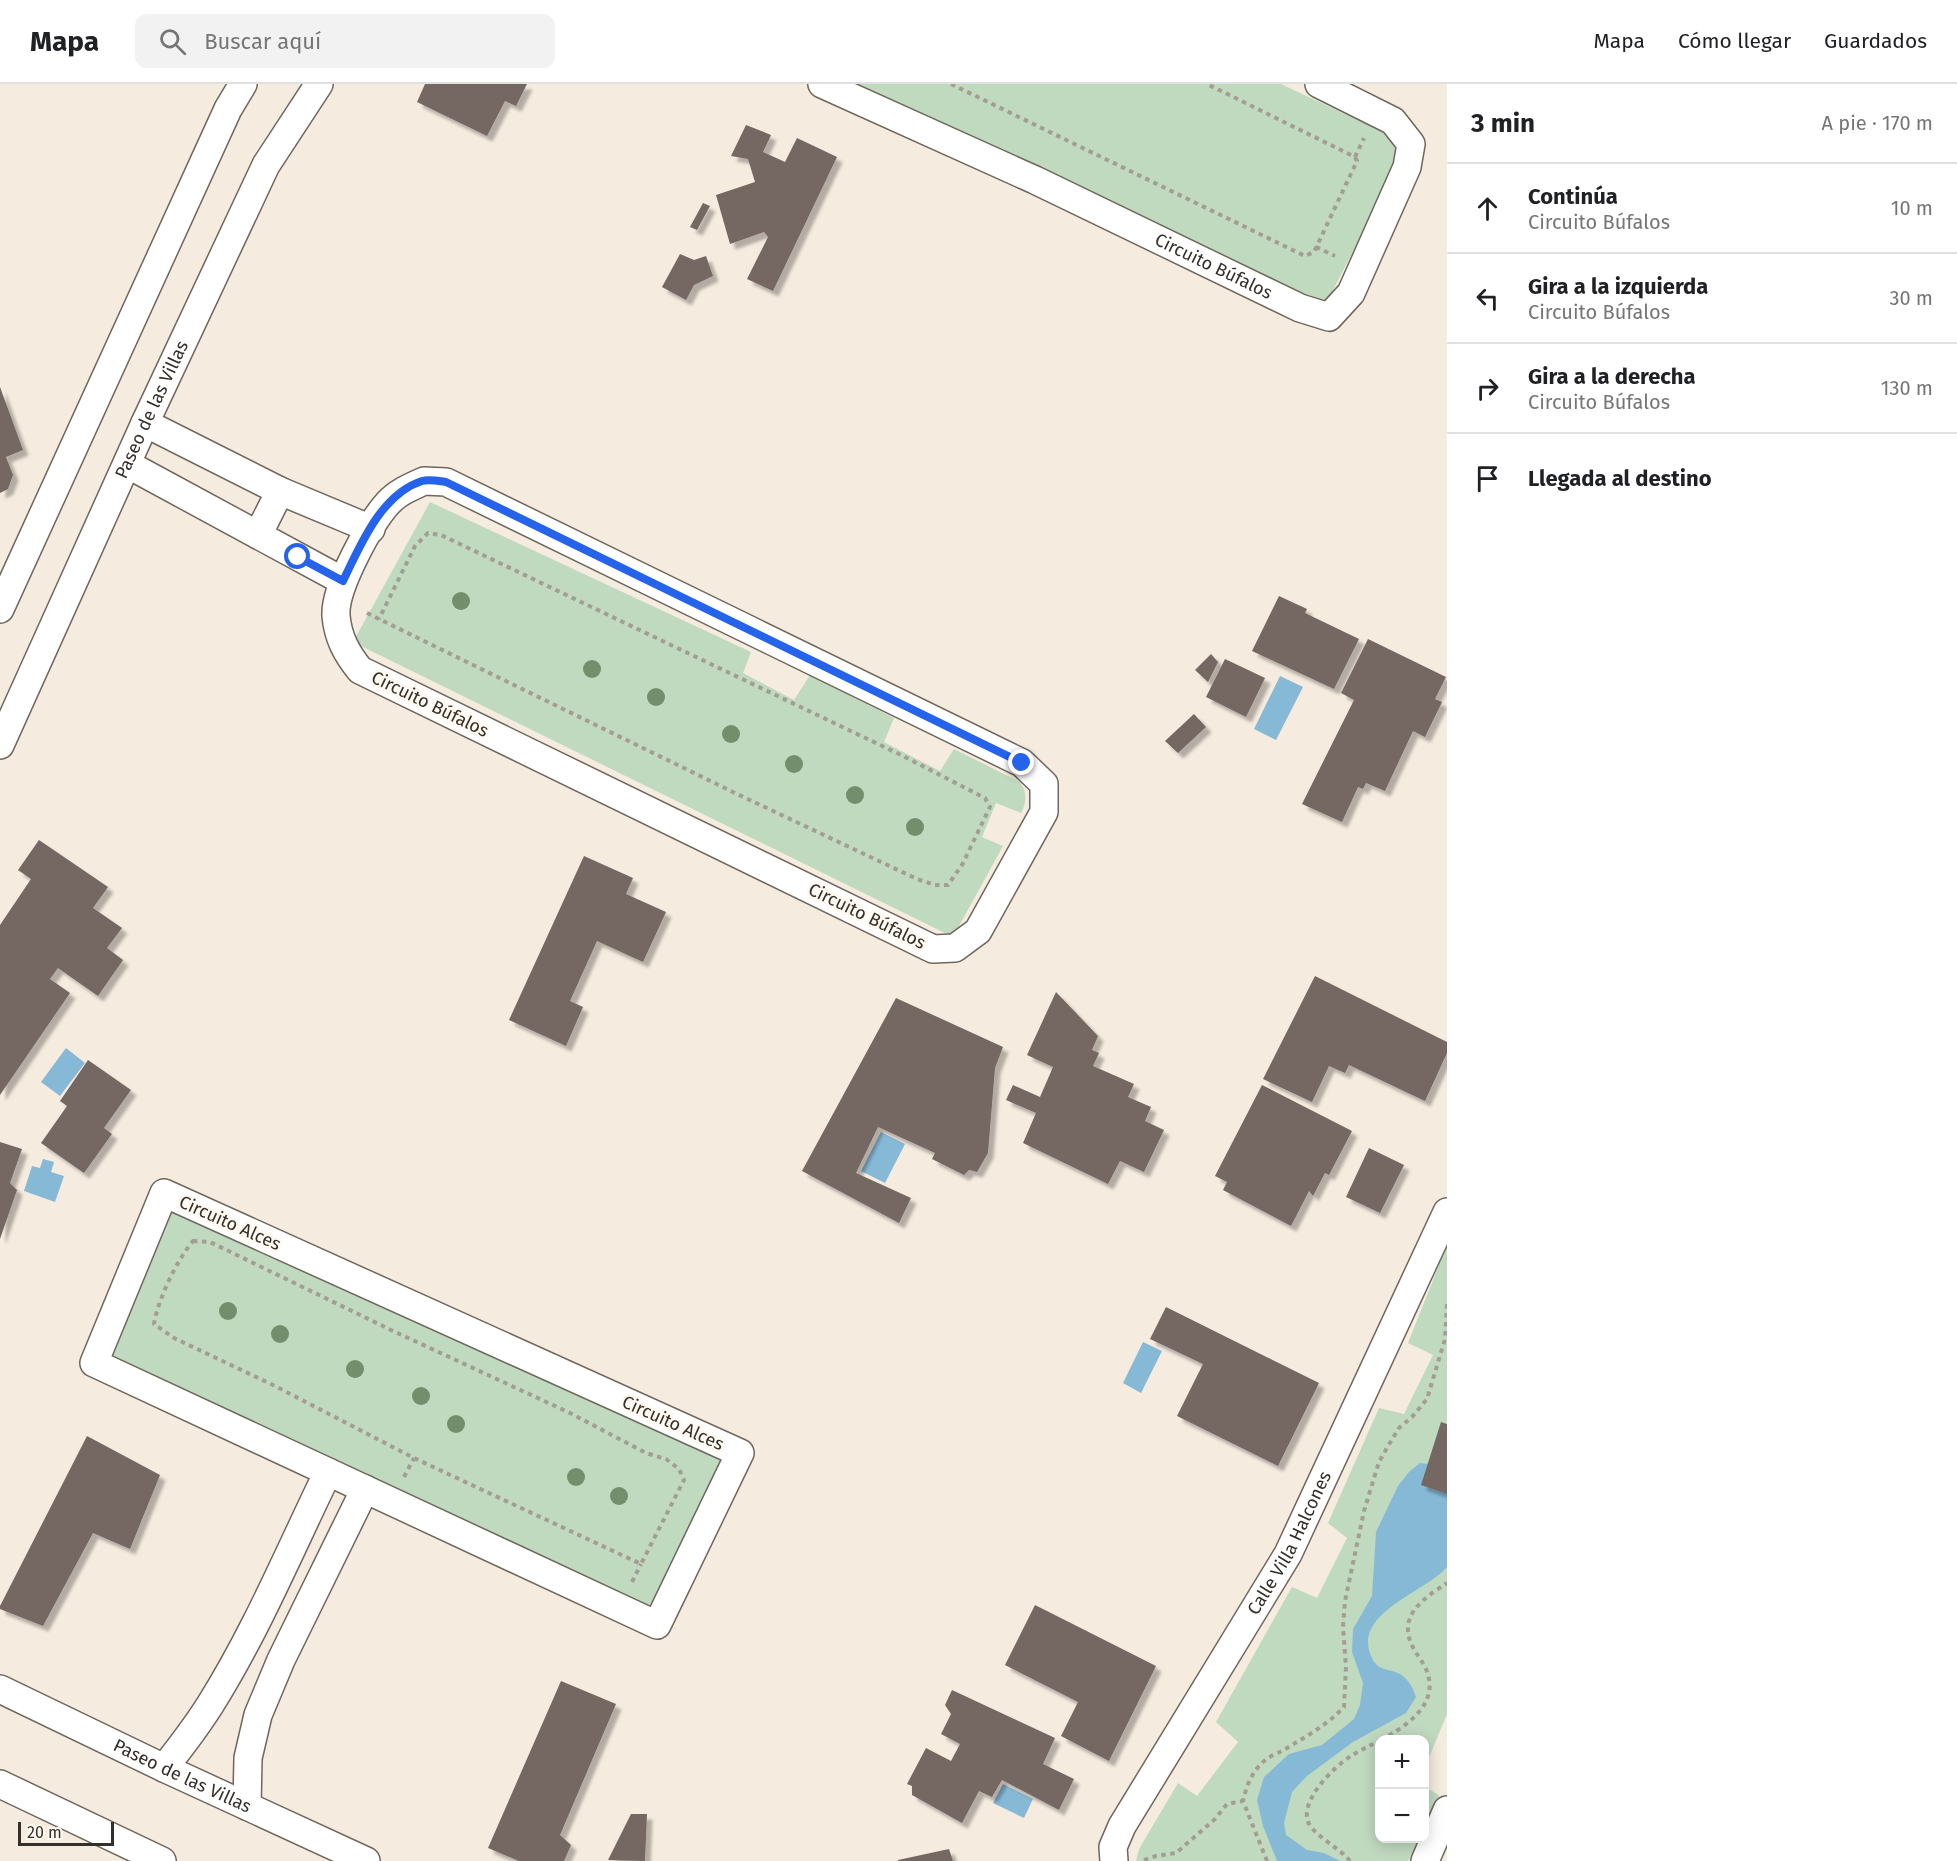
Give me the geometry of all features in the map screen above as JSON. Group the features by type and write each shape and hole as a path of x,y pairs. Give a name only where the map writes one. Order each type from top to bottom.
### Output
{"street":[{"path":"0,609 228,109 243,84"},
{"name":"Paseo de las Villas","path":"0,745 144,423 266,165 319,84"},
{"name":"Circuito Búfalos","path":"822,84 1035,180 1300,308 1329,316 1351,293 1407,167 1411,144 1393,121 1319,84"},
{"path":"144,423 280,491 371,529"},
{"path":"127,464 258,535 341,590"},
{"name":"Circuito Búfalos","path":"424,481 446,482 1022,763 1044,784 1044,812 978,931 955,948 933,949 360,670 348,655 341,640 336,613 341,590 371,529 388,503 404,490 424,481"},
{"path":"258,535 280,491"},
{"name":"Circuito Alces","path":"164,1193 740,1453 657,1625 365,1489 94,1363 164,1193"},
{"name":"Calle Villa Halcones","path":"1114,1861 1113,1847 1122,1826 1288,1554 1447,1212"},
{"path":"164,1768 191,1735 245,1644 328,1472"},
{"path":"247,1806 248,1758 258,1715 281,1660 365,1489"},
{"path":"245,1644 281,1660"},
{"name":"Paseo de las Villas","path":"0,1689 366,1861"},
{"path":"0,1784 122,1852 162,1861"},
{"path":"1425,1861 1447,1809"}],"path":[{"path":"951,84 1305,256 1314,252 1358,161 1355,157 1207,84"},
{"path":"1316,247 1344,260"},
{"path":"341,590 379,619 735,794 917,879 935,885 948,885 962,865 990,807 985,798 900,755 441,535 428,534 415,546 379,619"},
{"path":"193,1241 210,1242 391,1330 570,1413 646,1453 666,1459 679,1469 684,1480 641,1564 632,1559 414,1458 273,1385 174,1338 154,1324 156,1310 184,1251 193,1241"},
{"path":"1267,1861 1243,1801 1250,1779 1262,1762 1315,1732 1333,1719 1344,1707 1345,1600 1364,1511 1379,1462 1388,1446 1399,1428 1427,1400 1446,1339 1447,1304"},
{"path":"1387,1735 1417,1715 1424,1707 1430,1693 1430,1682 1424,1665 1413,1651 1408,1627 1416,1609 1427,1596 1447,1583"},
{"path":"1350,1861 1311,1827 1306,1816 1308,1806 1322,1783 1339,1764 1375,1743"},
{"path":"1143,1860 1176,1853 1214,1820 1227,1804 1243,1801"}],"green space":[{"path":"854,84 1281,84 1387,134 1398,153 1386,187 1330,296 1321,302 1315,302"},
{"path":"430,502 751,652 743,673 794,700 810,675 894,718 884,742 940,771 954,749 1020,782 1025,797 1021,813 996,803 982,837 1003,846 953,937 353,642"},
{"path":"170,1205 725,1460 651,1613 105,1355"},
{"path":"1447,1245 1447,1714 1429,1757 1429,1735 1375,1735 1375,1843 1417,1843 1408,1861 1136,1861 1139,1849 1178,1783 1197,1796 1238,1742 1216,1722 1292,1587 1317,1598 1347,1538 1328,1523 1379,1408 1404,1414 1433,1355 1408,1343"},
{"path":"1429,1789 1439,1795 1429,1818"}],"water":[{"path":"1280,676 1303,687 1276,740 1254,729"},
{"path":"66,1048 85,1063 60,1096 41,1082"},
{"path":"881,1132 905,1144 885,1183 861,1171"},
{"path":"43,1159 54,1162 51,1172 64,1176 55,1202 24,1191 32,1166 40,1168"},
{"path":"1143,1342 1162,1351 1141,1393 1123,1383"},
{"path":"1420,1463 1447,1466 1447,1567 1380,1617 1371,1630 1368,1644 1376,1664 1403,1676 1416,1697 1406,1713 1353,1742 1307,1776 1292,1792 1284,1823 1286,1835 1307,1850 1324,1853 1340,1861 1277,1861 1263,1826 1257,1800 1264,1777 1289,1754 1322,1745 1354,1719 1360,1705 1363,1683 1352,1652 1353,1629 1372,1596 1376,1532 1398,1486"},
{"path":"1003,1784 1033,1799 1024,1818 993,1803"}],"building":[{"path":"425,84 527,84 516,106 505,101 487,136 417,102"},
{"path":"746,125 771,135 763,152 785,162 797,138 837,157 773,291 747,279 768,237 764,232 730,244 716,195 755,182 748,159 731,156"},
{"path":"703,203 710,206 697,230 690,227"},
{"path":"680,254 694,260 706,256 713,276 694,285 686,300 662,287"},
{"path":"0,387 23,450 6,457 13,475 8,489 0,493"},
{"path":"1279,596 1307,609 1305,613 1359,639 1334,689 1252,651"},
{"path":"1368,639 1446,677 1435,699 1442,702 1425,737 1413,731 1385,791 1366,783 1363,789 1358,787 1342,822 1302,804 1354,700 1341,693"},
{"path":"1211,654 1218,662 1208,682 1195,670"},
{"path":"1225,659 1265,678 1246,717 1206,697"},
{"path":"1194,714 1206,727 1178,753 1165,741"},
{"path":"39,840 108,887 93,908 122,928 107,948 123,960 98,996 58,968 50,979 70,993 0,1095 0,925 31,879 18,870"},
{"path":"584,856 633,878 626,894 666,912 643,962 597,941 570,1001 583,1007 566,1046 509,1020"},
{"path":"1315,976 1447,1042 1447,1053 1425,1101 1349,1065 1345,1073 1329,1066 1312,1102 1263,1079"},
{"path":"1056,992 1098,1036 1092,1050 1099,1053 1093,1066 1134,1084 1128,1097 1151,1107 1145,1121 1164,1130 1144,1172 1120,1161 1108,1184 1023,1143 1036,1113 1006,1100 1013,1085 1040,1097 1053,1067 1027,1055"},
{"path":"896,998 1003,1047 995,1068 988,1153 977,1172 969,1170 964,1175 932,1159 935,1153 878,1127 856,1173 911,1198 899,1223 802,1171"},
{"path":"88,1060 131,1090 104,1128 112,1134 84,1173 41,1143 67,1106 60,1101"},
{"path":"1262,1085 1352,1131 1329,1175 1325,1173 1313,1196 1309,1191 1291,1226 1223,1190 1227,1182 1215,1176"},
{"path":"0,1142 22,1149 10,1183 17,1190 0,1239"},
{"path":"1369,1148 1404,1165 1380,1213 1346,1197"},
{"path":"1166,1307 1319,1383 1278,1466 1177,1416 1203,1364 1150,1339"},
{"path":"1441,1422 1447,1424 1447,1494 1421,1485"},
{"path":"87,1436 160,1475 130,1549 93,1533 43,1626 0,1609 0,1606"},
{"path":"1035,1605 1156,1666 1109,1761 1061,1736 1078,1702 1005,1665"},
{"path":"561,1681 616,1704 560,1835 571,1845 564,1861 519,1861 488,1848"},
{"path":"952,1690 1055,1738 1043,1764 1074,1779 1059,1810 1002,1780 992,1797 979,1791 962,1823 912,1795 912,1786 907,1784 926,1748 951,1761 960,1744 941,1734 951,1714 945,1705"},
{"path":"631,1814 647,1814 645,1861 608,1860"},
{"path":"949,1849 953,1861 898,1861 898,1860"}],"route":[{"path":"298,557 343,581 355,556 388,503 404,490 424,481 446,482 1022,763"}]}
